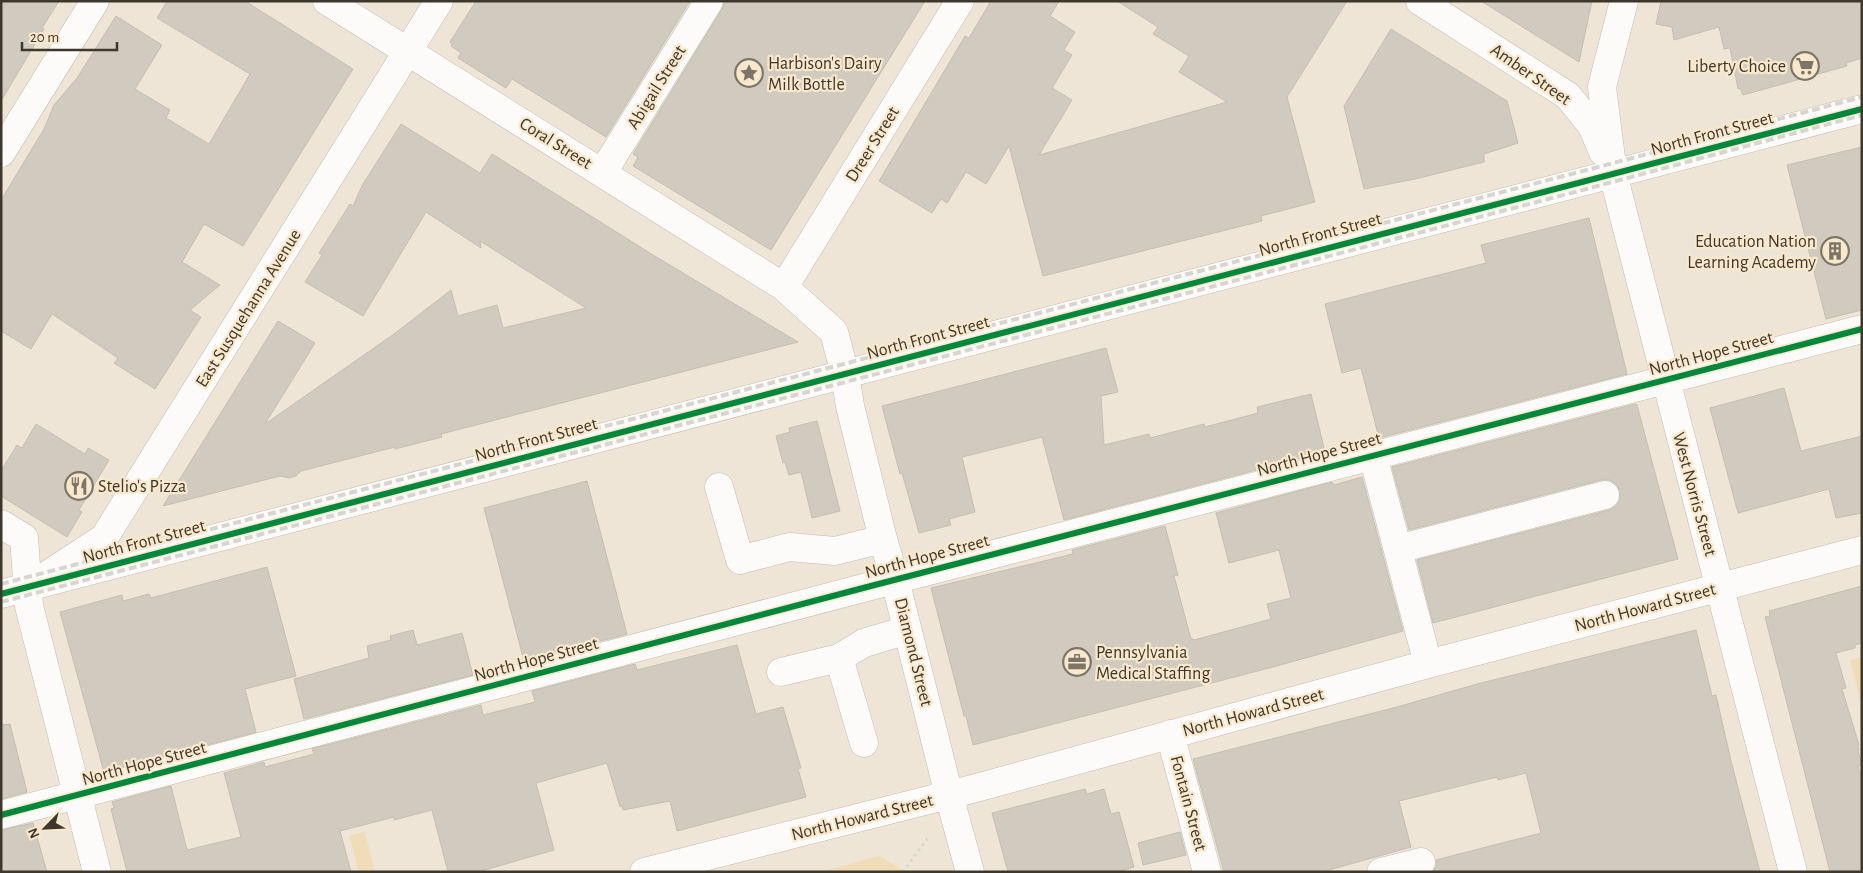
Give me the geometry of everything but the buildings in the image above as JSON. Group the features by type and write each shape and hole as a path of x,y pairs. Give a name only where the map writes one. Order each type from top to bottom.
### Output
{"street":[{"path":"1,153 95,1"},
{"name":"Coral Street","path":"327,1 784,287 834,332 845,374"},
{"name":"East Susquehanna Avenue","path":"29,586 104,538 439,1"},
{"name":"Abigail Street","path":"603,172 709,1"},
{"name":"Dreer Street","path":"784,287 960,1"},
{"path":"1613,174 1602,87 1624,1"},
{"name":"Amber Street","path":"1427,3 1568,96 1592,126 1613,174"},
{"name":"North Front Street","path":"1,594 1862,109"},
{"name":"West Norris Street","path":"1613,174 1793,872"},
{"name":"North Hope Street","path":"1,815 1862,329"},
{"name":"Diamond Street","path":"845,374 850,406 883,539 896,580 907,630 970,872"},
{"path":"1373,456 1428,664"},
{"path":"720,487 740,560 789,547 835,551 883,539"},
{"path":"1398,549 1605,495"},
{"path":"1,524 24,538 29,606 97,872"},
{"name":"North Howard Street","path":"644,872 949,795 1428,664 1862,550"},
{"path":"781,672 839,658 864,644 907,630"},
{"path":"839,658 864,743"},
{"name":"Fontain Street","path":"1170,734 1207,872"},
{"path":"1380,872 1421,862"}],"path":[{"path":"903,872 929,835"}],"shaded area":[{"path":"1862,657 1862,707 1850,660"},
{"path":"365,832 375,872 359,872 349,836"},
{"path":"879,856 907,872 820,872"}],"railway":[{"path":"1,584 1862,97"},
{"path":"1,602 1575,192 1862,115"}],"cycle path":[{"path":"1,594 1862,109"},
{"path":"1,815 867,587 1862,329"}],"place":[{"name":"Liberty Choice","path":"1805,66"},
{"name":"Harbison's Dairy Milk Bottle","path":"749,73"},
{"name":"Education Nation Learning Academy","path":"1835,251"},
{"name":"Stelio's Pizza","path":"79,486"},
{"name":"Pennsylvania Medical Staffing","path":"1077,662"}]}
